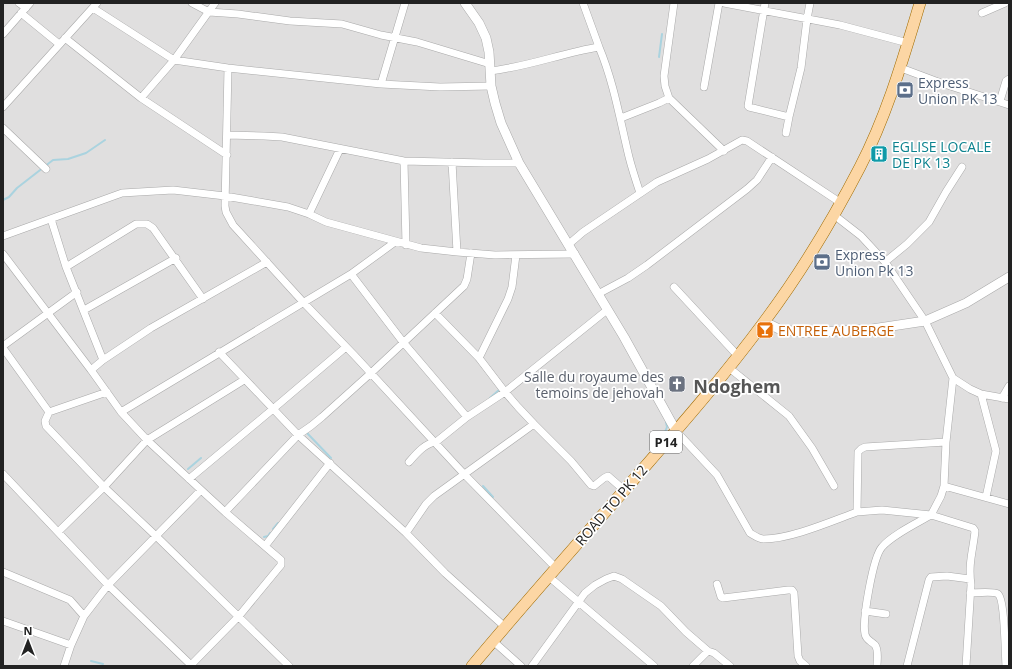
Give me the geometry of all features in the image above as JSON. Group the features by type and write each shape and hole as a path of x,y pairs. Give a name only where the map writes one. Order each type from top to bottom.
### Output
{"main road":[{"name":"P14","path":"840,203 861,165 883,114 901,68 920,3"},
{"name":"ROAD TO PK 12","path":"472,666 552,572 676,431 738,356 765,322 798,273 840,203"}],"street":[{"path":"19,3 26,8 59,44"},
{"path":"192,3 209,12 238,14 290,21 342,24 394,38 417,42 490,68 510,68 578,50 599,47"},
{"path":"140,98 174,60 215,3"},
{"path":"381,84 405,3"},
{"path":"465,3 479,23 486,38 489,52 491,86 501,123 519,163 624,336 676,431 717,475 750,533 763,539 782,537 828,523 857,512 882,510 931,515 973,528 975,531 970,560 970,593 966,666"},
{"path":"583,3 608,68 621,118 629,158 640,193"},
{"path":"674,3 664,76 665,86 669,98 724,151"},
{"path":"704,87 719,3"},
{"path":"724,3 764,7 807,19 840,25 908,43"},
{"path":"786,133 801,68 810,3"},
{"path":"982,13 1005,3"},
{"path":"3,107 95,6 174,60 228,68 381,84 440,87 491,86"},
{"path":"764,7 748,106 789,117"},
{"path":"3,34 26,8"},
{"path":"65,38 140,98 227,155"},
{"path":"228,68 225,206 229,218 239,232 304,303 436,442 577,602 654,666"},
{"path":"901,68 941,83 1009,105"},
{"path":"1000,101 1006,81 1009,79"},
{"path":"621,118 669,98"},
{"path":"3,128 46,169"},
{"path":"227,135 282,137 404,161 519,163"},
{"path":"569,244 583,232 657,182 724,151 742,140 747,141 772,156 840,203"},
{"path":"309,214 340,149"},
{"path":"598,294 647,265 747,189 757,180 772,156"},
{"path":"404,161 406,245"},
{"path":"452,162 457,252"},
{"path":"885,262 907,244 929,222 962,167"},
{"path":"3,236 122,193 172,190 225,196 288,207 326,222 406,245 438,251 516,255 575,254"},
{"path":"834,215 859,234 885,262 925,321 954,378 970,389 981,394 1005,398 1009,386"},
{"path":"50,219 66,267 103,360"},
{"path":"66,267 136,224 147,224 153,228 176,258 203,299"},
{"path":"121,412 351,274 395,242"},
{"path":"225,512 298,435 311,426 371,373 464,286 467,279 471,253"},
{"path":"3,254 121,412 147,440 200,490 281,560 281,565 239,616 191,666 108,585 3,474"},
{"path":"479,358 495,328 510,293 514,276 516,255"},
{"path":"84,310 176,258"},
{"path":"91,370 103,360 151,328 267,262"},
{"path":"351,274 403,342 467,417"},
{"path":"765,322 779,329 806,333 872,329 925,321 966,303 1009,277"},
{"path":"674,288 738,356"},
{"path":"49,412 3,347 77,292"},
{"path":"409,462 423,448 436,442 467,417 505,392 607,310"},
{"path":"435,313 479,358 505,392 571,461 591,485 594,486 608,476 624,490"},
{"path":"189,479 273,410 346,347"},
{"path":"219,352 298,435 505,627"},
{"path":"728,368 789,416 816,454 834,486"},
{"path":"877,666 877,650 865,636 864,626 865,611 876,558 881,548 888,541 931,515 944,486 946,442 954,378"},
{"path":"58,532 104,487 147,440 244,380"},
{"path":"107,392 49,412 45,421 46,426 104,487 289,666"},
{"path":"981,394 996,451 986,497"},
{"path":"406,534 434,496 534,424"},
{"path":"857,512 858,452 861,449 865,447 946,442"},
{"path":"265,546 330,464"},
{"path":"944,486 1009,504"},
{"path":"64,666 71,645 84,616 108,585 200,490"},
{"path":"3,572 70,600 84,616"},
{"path":"532,666 585,593 595,585 614,576 618,576 661,606 686,632 708,651 714,653 730,666"},
{"path":"907,666 931,577 970,578"},
{"path":"717,584 721,597 723,598 792,590 794,593 798,656 800,661 806,666"},
{"path":"970,593 996,593 1000,595 1002,599 1006,666"},
{"path":"865,611 886,614"},
{"path":"3,621 71,645"},
{"path":"493,641 521,666"},
{"path":"693,666 708,651"}],"shaded area":[{"path":"3,3 1009,3 1009,666 3,666"}],"waterway":[{"path":"659,57 662,34"},
{"path":"3,200 9,197 17,188 53,160 68,159 86,153 105,140"},
{"path":"490,398 500,389"},
{"path":"665,432 667,427 666,422"},
{"path":"307,433 331,458"},
{"path":"188,469 201,458"},
{"path":"483,486 493,497"},
{"path":"273,529 278,523"},
{"path":"264,537 268,536 270,533"},
{"path":"91,661 103,664"}],"place":[{"name":"Express Union PK 13","path":"905,90"},
{"name":"EGLISE LOCALE DE PK 13","path":"879,154"},
{"name":"Express Union Pk 13","path":"822,262"},
{"name":"ENTREE AUBERGE","path":"765,330"},
{"name":"Salle du royaume des temoins de jehovah","path":"677,384"}],"district":[{"name":"Ndoghem","path":"737,386"}]}
